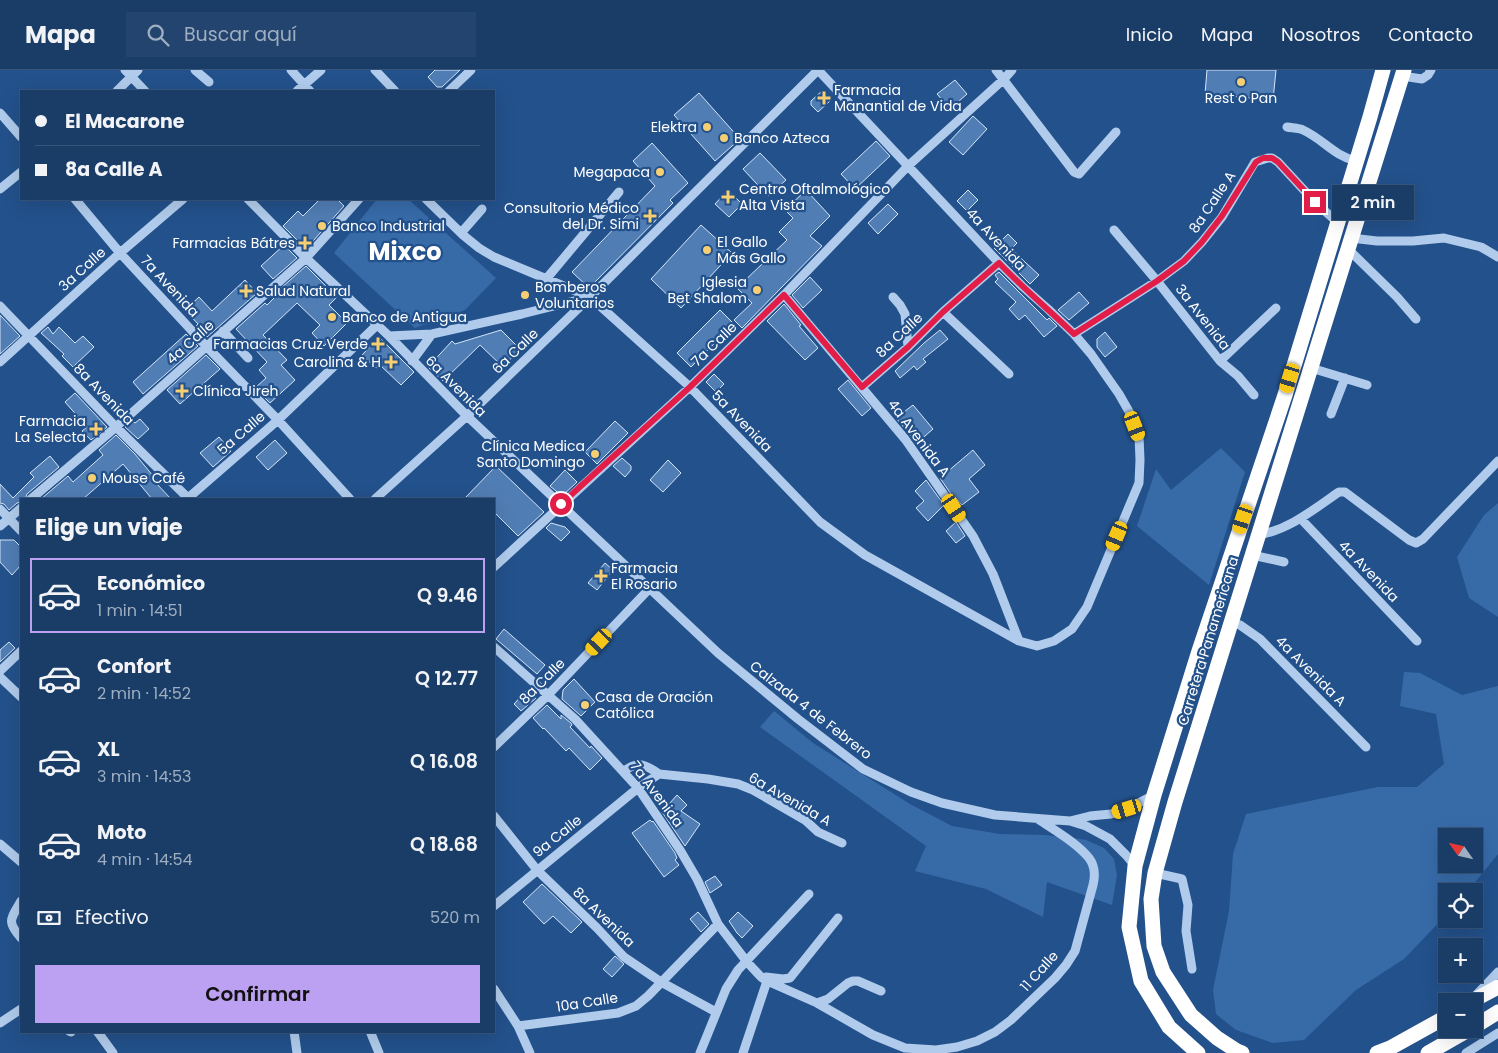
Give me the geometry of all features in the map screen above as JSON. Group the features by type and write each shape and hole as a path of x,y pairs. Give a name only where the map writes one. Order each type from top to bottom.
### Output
{"highway":[{"name":"Carretera Panamericana","path":"1198,1053 1169,1027 1141,981 1129,927 1135,866 1154,795 1199,651 1285,395 1383,70"},
{"name":"Carretera Panamericana","path":"1242,1053 1217,1038 1191,1015 1163,972 1154,946 1151,899 1155,873 1175,802 1403,73"},
{"path":"1483,995 1498,987"},
{"path":"1483,1021 1498,1012"},
{"path":"1377,1053 1390,1048 1438,1021"},
{"path":"1428,1053 1454,1038"}],"street":[{"path":"195,70 209,82"},
{"path":"291,70 304,89 321,70"},
{"path":"375,70 394,90"},
{"name":"4a Avenida","path":"818,70 999,263 1074,334 1091,354 1119,394 1131,415 1139,436 1139,483 1087,607 1072,629 1054,641 1037,646 1018,641"},
{"name":"6a Calle","path":"376,498 467,416 590,297 818,70"},
{"path":"996,70 1074,172 1079,174 1116,132"},
{"name":"7a Calle","path":"495,566 690,387 784,295 908,166 1012,70"},
{"path":"1403,73 1422,79 1431,70"},
{"path":"450,90 468,71"},
{"path":"117,90 132,72 144,90"},
{"path":"0,113 20,136"},
{"path":"1287,127 1303,130 1338,154 1356,161"},
{"name":"8a Calle A","path":"1074,334 1157,281 1184,261 1222,216 1252,167 1263,158 1272,158 1278,162 1315,202 1337,222"},
{"path":"0,189 20,173"},
{"path":"547,278 619,192"},
{"name":"7a Avenida","path":"76,200 120,253 349,498"},
{"name":"3a Calle","path":"0,362 120,253 182,200"},
{"name":"6a Avenida","path":"249,200 467,416 650,588"},
{"name":"4a Calle","path":"33,498 306,258 358,200"},
{"name":"5a Avenida","path":"427,200 461,233 479,248 494,257 590,297 690,387 820,522 865,555 1018,641"},
{"path":"461,233 482,209"},
{"name":"3a Avenida","path":"1114,230 1220,361 1238,376 1254,395"},
{"path":"1349,244 1444,238 1480,247 1498,256"},
{"path":"1349,244 1416,319"},
{"name":"8a Calle","path":"862,387 999,263"},
{"name":"4a Avenida A","path":"784,295 905,439 973,536 993,574 1018,641"},
{"path":"388,336 432,334 590,297"},
{"path":"893,297 905,314 908,347"},
{"name":"8a Avenida","path":"0,306 116,427 188,498"},
{"path":"1220,361 1276,308"},
{"path":"943,312 1009,374"},
{"name":"5a Calle","path":"188,498 278,420 377,325"},
{"path":"222,331 248,358"},
{"path":"412,361 432,334"},
{"path":"1311,368 1367,385"},
{"path":"1331,414 1345,378"},
{"path":"1258,535 1271,533 1300,519 1339,492 1345,492 1409,540 1416,543 1423,539 1498,462"},
{"path":"0,509 20,530"},
{"path":"0,526 20,509"},
{"name":"4a Avenida","path":"1300,519 1417,641"},
{"path":"1252,555 1284,562"},
{"name":"8a Calle","path":"495,746 548,696 650,588"},
{"name":"Calzada 4 de Febrero","path":"650,588 718,653 798,720 863,769 911,792 942,803 995,815 1070,821 1086,826 1110,839 1135,866"},
{"name":"4a Avenida A","path":"1231,622 1240,625 1260,639 1366,747"},
{"name":"7a Avenida","path":"495,648 586,729 638,788 680,850 697,879 718,924 746,962 764,979 817,1003 903,1050"},
{"path":"0,671 20,652"},
{"path":"0,677 20,696"},
{"name":"6a Avenida A","path":"624,771 637,764 659,774 738,784 753,790 805,820 818,832 842,843"},
{"path":"638,788 659,774"},
{"name":"9a Calle","path":"495,905 638,788"},
{"name":"Calzada 4 de Febrero","path":"1070,821 1090,816 1111,814 1127,809 1154,795"},
{"name":"8a Avenida","path":"495,817 537,870 624,956 661,982 716,1012"},
{"name":"11 Calle","path":"903,1050 936,1050 957,1047 977,1041 995,1032 1011,1020 1066,965 1074,951 1093,885 1094,868 1090,859 1068,839 1038,819"},
{"path":"0,844 20,861"},
{"path":"1155,873 1182,879 1188,905 1186,931 1192,968"},
{"path":"700,1053 726,989 738,970 809,894"},
{"path":"20,903 11,919 14,930 20,937"},
{"path":"742,1053 764,979 790,978 838,918"},
{"name":"10a Calle","path":"518,1026 618,1013 636,1006 718,924"},
{"path":"1478,993 1498,972"},
{"path":"817,1003 828,999 852,981 858,981 881,991"},
{"path":"495,990 518,1026 530,1053"},
{"path":"0,1023 20,1011"},
{"path":"98,1033 113,1053"},
{"path":"294,1033 297,1053"},
{"path":"371,1033 379,1053"},
{"path":"1466,1053 1498,1033"}],"shaded area":[{"path":"376,200 409,200 496,278 465,310 415,328 334,253"},
{"path":"1221,448 1245,472 1209,585 1137,526 1156,469 1171,490"},
{"path":"1498,503 1498,617 1469,598 1457,557 1484,515"},
{"path":"1404,672 1420,673 1462,695 1498,686 1498,854 1483,872 1483,828 1438,828 1438,873 1483,873 1474,883 1438,883 1438,923 1404,959 1356,990 1304,1040 1273,1043 1236,1030 1216,1014 1213,990 1229,911 1233,854 1246,814 1378,787 1417,787 1444,764 1436,714 1400,706"},
{"path":"774,711 813,743 910,804 952,826 1000,834 1074,838 1086,840 1104,848 1114,859 1117,875 1112,905 1047,882 1043,917 986,889 915,871 926,846 760,727"}],"building":[{"path":"435,70 460,70 442,87 437,87 428,77"},
{"name":"Rest o Pan","path":"1207,70 1276,70 1273,100 1205,94"},
{"path":"955,80 967,94 950,109 937,94"},
{"path":"823,90 831,100 818,112 811,105 811,101"},
{"name":"Elektra","path":"699,93 740,139 715,161 674,115"},
{"path":"973,116 987,129 963,155 949,142"},
{"path":"876,141 890,156 855,189 841,174"},
{"path":"652,143 688,183 670,200 673,203 589,288 572,272 655,186 633,161"},
{"path":"760,153 786,180 768,196 743,169"},
{"name":"Centro Oftalmológico Alta Vista","path":"728,190 742,204 729,217 715,204"},
{"path":"806,190 830,216 810,236 822,246 742,328 734,320 752,303 737,288 787,240 779,232 793,218 785,210"},
{"path":"968,190 978,200 967,211 957,201"},
{"path":"319,200 338,200 344,206 306,249 283,226 298,211 303,216"},
{"path":"888,204 898,214 878,234 868,223"},
{"path":"701,225 732,253 681,308 651,279"},
{"path":"1008,234 1017,243 1011,249 1039,275 1030,284 994,248"},
{"path":"284,245 297,258 273,279 261,266"},
{"path":"306,266 337,297 329,305 347,323 324,346 312,333 320,325 297,303 263,335 287,360 281,365 295,380 270,403 255,388 266,378 259,370 267,362 236,329 265,303 267,305 282,290 281,288"},
{"path":"999,272 1047,320 1049,318 1057,326 1044,337 1025,315 1019,320 1009,309 1016,302 995,282 998,279 995,275"},
{"path":"810,277 822,290 803,308 792,295"},
{"path":"245,280 257,293 207,337 196,326 198,324 185,310 199,297 212,311"},
{"path":"1079,292 1089,303 1069,320 1058,310"},
{"path":"784,304 801,325 799,326 818,348 805,360 767,321"},
{"path":"720,310 734,324 691,367 677,353"},
{"path":"0,315 20,336 0,354"},
{"path":"48,327 53,334 59,327 75,343 83,336 94,347 73,367 62,356 64,354 41,333"},
{"path":"501,330 520,349 503,367 480,345 443,381 428,367 452,341 455,344"},
{"path":"940,330 948,339 923,359 926,362 917,370 914,366 900,378 895,371"},
{"path":"1105,332 1117,347 1105,357 1097,347 1097,339"},
{"path":"186,334 198,346 143,394 133,382"},
{"path":"379,337 414,372 401,385 380,365 376,368 362,355"},
{"path":"206,355 220,369 180,404 167,390"},
{"path":"714,374 724,384 716,392 706,382"},
{"path":"848,380 871,408 862,416 838,389"},
{"path":"75,393 107,427 91,440 82,431 87,427 65,402"},
{"path":"913,405 933,429 917,443 896,418"},
{"path":"140,419 149,429 138,439 125,427 132,421 135,423"},
{"path":"615,421 628,433 597,464 585,452"},
{"path":"116,435 135,454 158,482 156,483 170,498 151,498 123,464 84,498 42,498 68,476 73,482 103,455 99,450"},
{"path":"219,437 231,451 213,467 200,453"},
{"path":"275,440 287,453 268,470 256,457"},
{"path":"973,450 985,465 969,479 979,492 962,505 953,497 940,478"},
{"path":"50,456 59,467 27,494 25,498 20,498 20,502 9,510 4,504 0,503 0,484 13,498 34,477 30,473"},
{"path":"622,458 631,466 631,470 625,477 613,466"},
{"path":"668,460 681,473 663,492 650,480"},
{"path":"496,466 544,512 518,536 495,513 495,498 465,498"},
{"path":"565,470 577,482 562,496 550,486"},
{"path":"926,480 944,505 928,521 916,508 924,501 915,491"},
{"path":"956,522 965,536 956,543 946,531"},
{"path":"551,523 565,527 570,532 561,541 546,528"},
{"path":"0,540 14,540 20,546 20,566 12,575 0,562"},
{"name":"Farmacia El Rosario","path":"605,563 613,570 597,590 588,583"},
{"path":"504,629 545,665 537,674 496,639"},
{"path":"9,642 15,648 0,662 0,650"},
{"path":"574,679 595,702 581,716 562,699 563,690"},
{"path":"527,690 536,698 521,711 514,704"},
{"path":"547,705 561,719 561,715 571,723 570,727 602,758 590,770 569,748 566,751 533,718"},
{"path":"677,795 687,805 681,811 700,824 685,846 662,812"},
{"path":"650,820 653,821 675,853 677,858 675,860 679,865 664,877 632,833"},
{"path":"715,876 722,885 710,893 705,882"},
{"path":"542,884 582,922 571,933 553,916 544,924 523,902"},
{"path":"698,912 709,924 701,932 690,919"},
{"path":"738,912 753,926 742,938 729,921"},
{"path":"615,956 624,964 612,977 603,969"}],"place":[{"name":"Rest o Pan","path":"1241,82"},
{"name":"Farmacia Manantial de Vida","path":"824,98"},
{"name":"Elektra","path":"707,127"},
{"name":"Banco Azteca","path":"724,138"},
{"name":"Megapaca","path":"660,172"},
{"name":"Centro Oftalmológico Alta Vista","path":"728,197"},
{"name":"Consultorio Médico del Dr. Simi","path":"650,216"},
{"name":"Banco Industrial","path":"322,226"},
{"name":"Farmacias Bátres","path":"305,243"},
{"name":"El Gallo Más Gallo","path":"707,250"},
{"name":"Iglesia Bet Shalom","path":"757,290"},
{"name":"Salud Natural","path":"246,291"},
{"name":"Bomberos Voluntarios","path":"525,295"},
{"name":"Banco de Antigua","path":"332,317"},
{"name":"Farmacias Cruz Verde","path":"378,344"},
{"name":"Carolina & H","path":"391,362"},
{"name":"Clínica Jireh","path":"182,391"},
{"name":"Farmacia La Selecta","path":"96,429"},
{"name":"Clínica Medica Santo Domingo","path":"595,454"},
{"name":"Mouse Café","path":"92,478"},
{"name":"Farmacia El Rosario","path":"601,576"},
{"name":"Casa de Oración Católica","path":"585,705"}],"district":[{"name":"Mixco","path":"405,252"}],"route":[{"path":"561,504 690,387 784,295 862,387 999,263 1074,334 1157,281 1184,261 1222,216 1252,167 1259,160 1272,158 1278,162 1315,202"}]}
